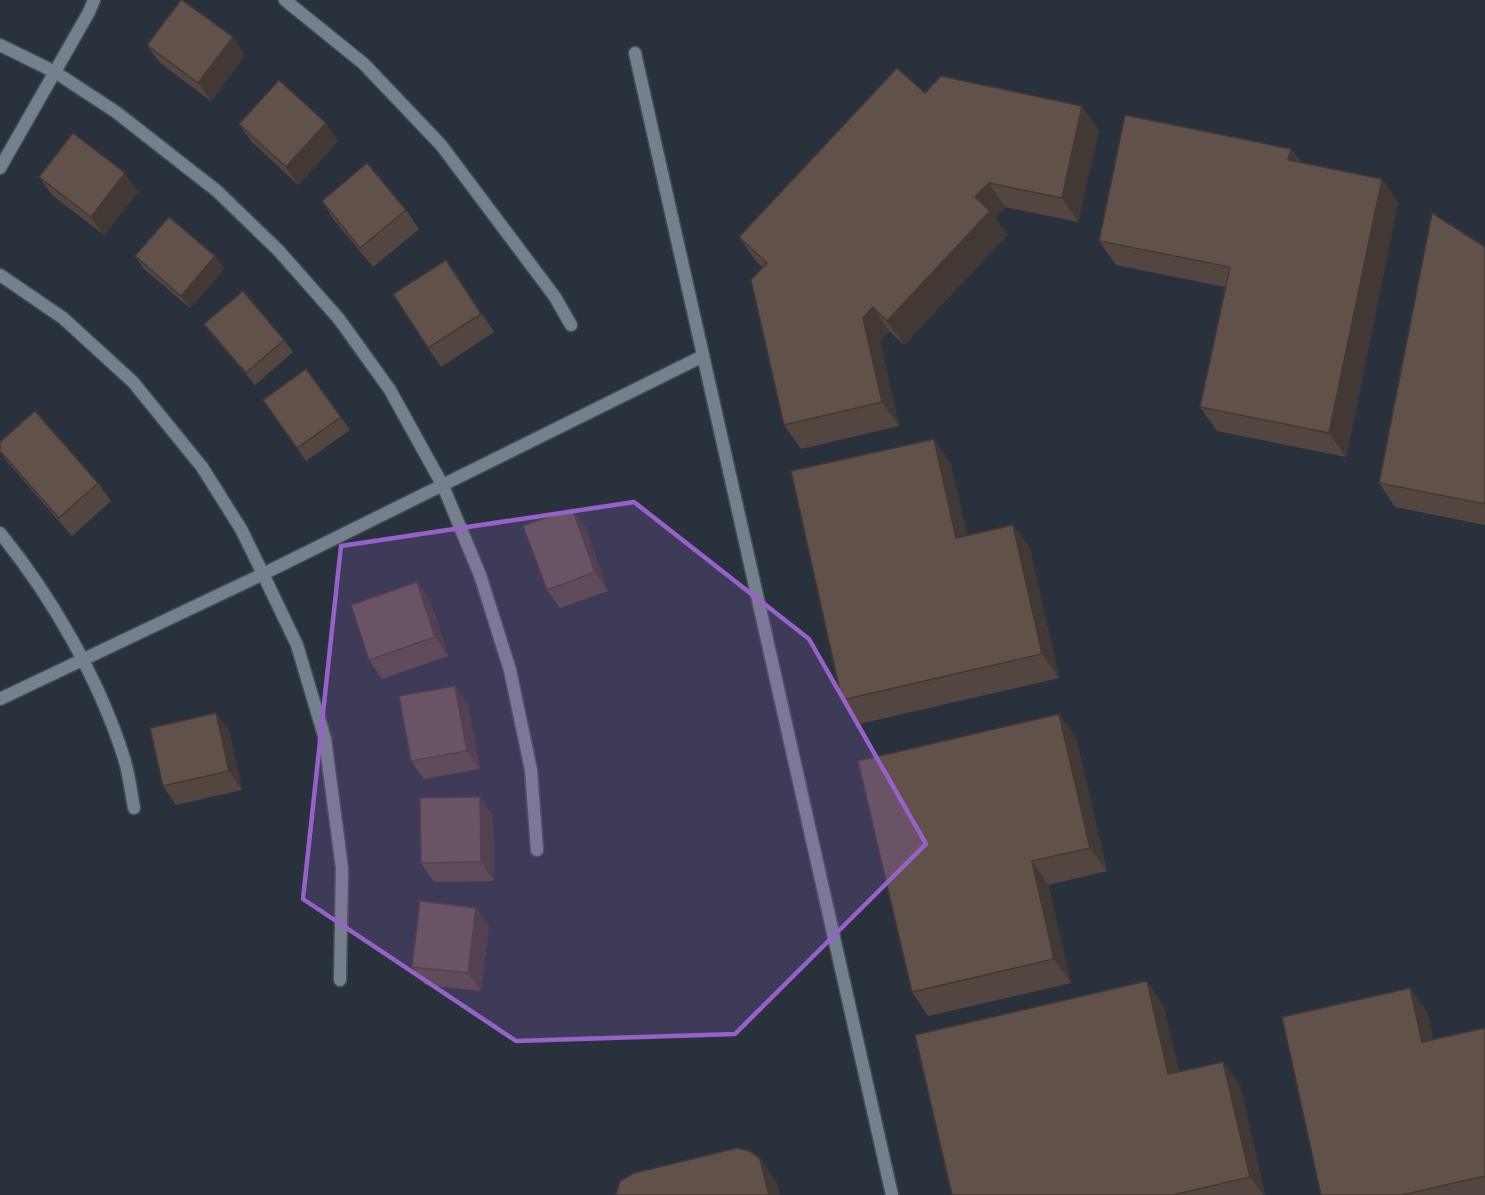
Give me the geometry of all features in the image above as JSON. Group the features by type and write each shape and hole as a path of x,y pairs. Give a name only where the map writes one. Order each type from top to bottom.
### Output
{"lane":[{"path":"0,168 56,72 94,0"},
{"path":"285,0 364,64 441,145 555,297 571,325"},
{"path":"0,45 56,72 116,112 217,191 279,251 339,319 390,390 442,486 480,575 510,670 531,770 537,850"},
{"path":"635,53 892,1195"},
{"path":"0,275 63,318 133,382 202,467 242,530 297,645 325,739 342,868 340,980"},
{"path":"0,699 263,574 703,356"},
{"path":"0,533 53,606 105,706 125,760 134,808"}],"highlighted area":[{"path":"634,502 809,639 926,844 735,1034 516,1041 303,899 341,546"}],"building":[{"path":"181,0 233,37 198,83 147,45"},
{"path":"897,68 925,93 941,76 1082,106 1062,198 989,183 975,197 990,211 887,321 873,307 863,318 882,402 784,425 751,280 767,263 739,237"},
{"path":"279,80 326,123 286,167 239,124"},
{"path":"1125,115 1291,149 1288,160 1382,179 1329,433 1200,407 1230,267 1099,241"},
{"path":"73,133 125,173 91,217 39,177"},
{"path":"367,163 406,210 360,248 322,201"},
{"path":"1432,213 1485,247 1485,504 1379,483"},
{"path":"169,217 215,256 181,296 135,256"},
{"path":"446,260 481,314 428,348 393,294"},
{"path":"243,291 284,340 246,373 204,324"},
{"path":"306,369 341,417 297,448 263,400"},
{"path":"35,411 98,483 59,518 0,451 0,442"},
{"path":"934,439 956,538 1013,525 1042,654 842,700 791,471"},
{"path":"572,508 595,572 547,590 523,526"},
{"path":"417,582 435,637 369,660 351,605"},
{"path":"455,686 467,751 411,761 399,696"},
{"path":"216,713 229,771 163,786 150,728"},
{"path":"1059,714 1090,848 1032,861 1054,959 912,992 858,761"},
{"path":"480,797 481,862 421,863 420,798"},
{"path":"420,901 476,908 468,973 412,967"},
{"path":"1147,981 1168,1074 1223,1062 1250,1177 1173,1195 952,1195 915,1035"},
{"path":"1410,988 1422,1042 1485,1028 1485,1176 1402,1195 1321,1195 1282,1017"},
{"path":"737,1148 750,1151 760,1159 769,1195 616,1195 620,1181 634,1173"}]}
